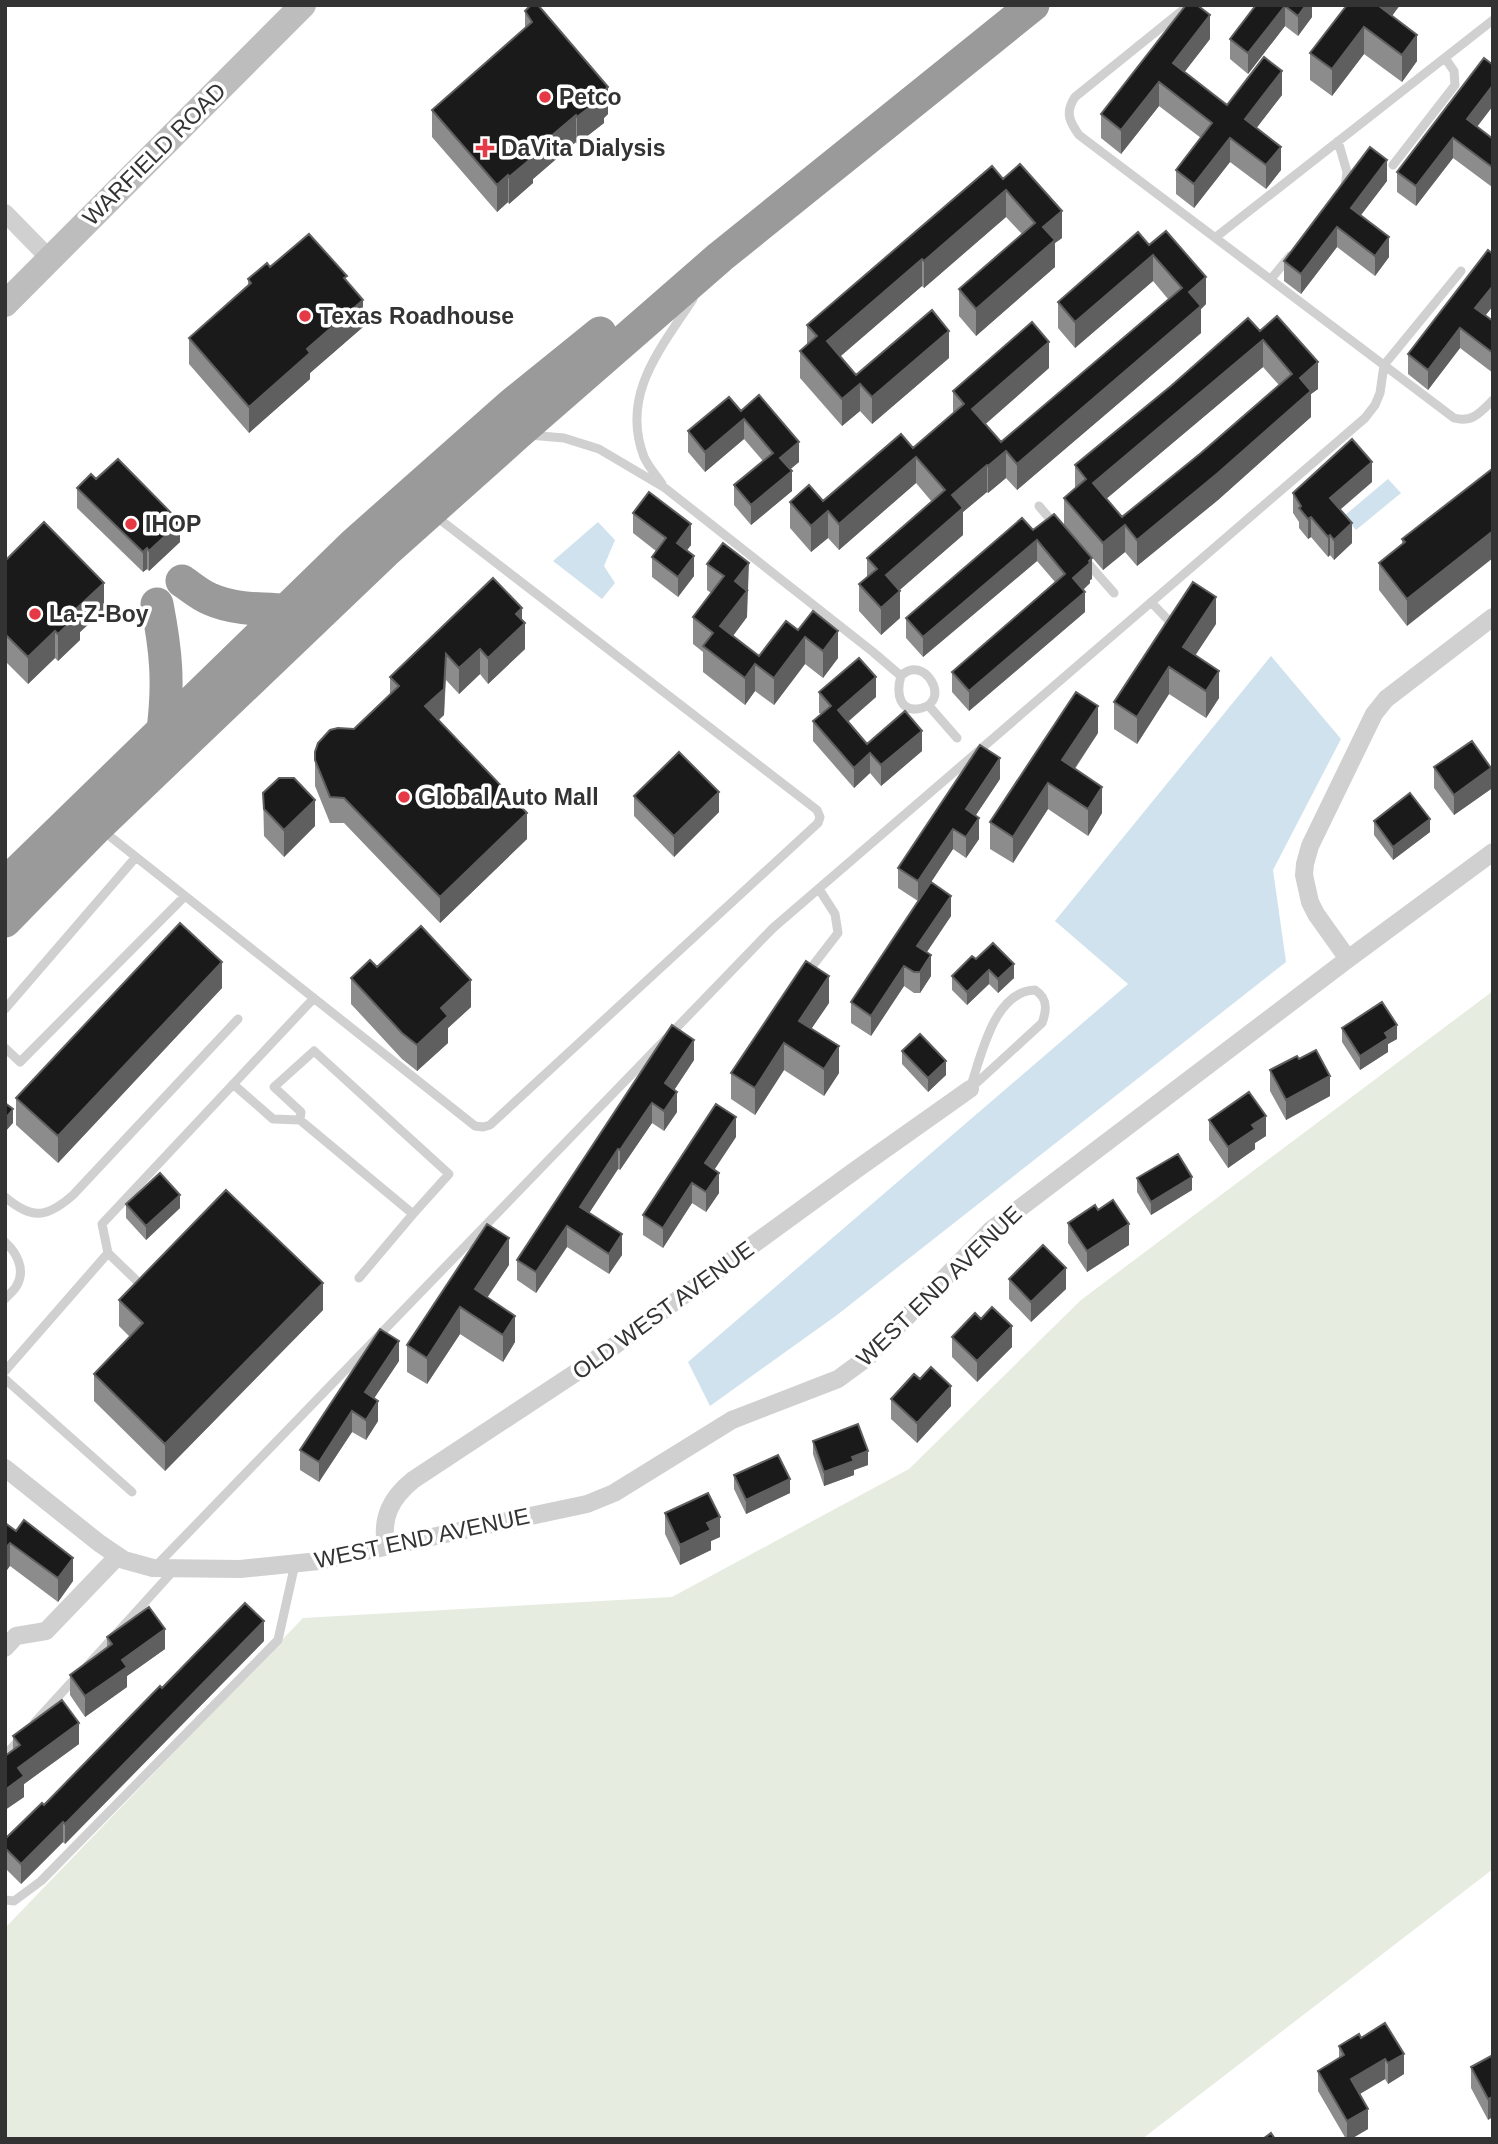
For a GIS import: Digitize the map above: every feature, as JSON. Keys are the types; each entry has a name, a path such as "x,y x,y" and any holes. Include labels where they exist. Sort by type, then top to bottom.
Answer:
{"highway":[{"path":"13,870 289,610 354,544 512,405 1000,5"},
{"path":"5,921 97,827 430,512 517,434 720,257 1033,5"},
{"path":"182,581 209,599 222,603 289,610"},
{"path":"157,604 168,685 163,730"}],"street":[{"name":"WARFIELD ROAD","path":"5,304 303,5"},
{"path":"5,213 50,259"},
{"path":"1348,959 1310,902 1304,875 1310,846 1374,714 1386,699 1493,617"},
{"name":"WEST END AVENUE","path":"5,1468 99,1544 124,1560 153,1568 175,1569 240,1569 319,1561 587,1504 614,1493 732,1420 838,1379 868,1357 991,1230 1493,852"},
{"name":"OLD WEST AVENUE","path":"386,1547 383,1532 390,1506 400,1490 413,1479 592,1362 970,1089"},
{"path":"5,1648 16,1636 46,1631 118,1556"}],"lane":[{"path":"1189,5 1074,97 1068,114 1079,135 1454,418 1475,418 1493,400"},
{"path":"1216,237 1493,20"},
{"path":"1393,165 1455,85 1454,71 1445,58"},
{"path":"1337,198 1346,186 1347,172 1338,141"},
{"path":"1271,279 1296,249"},
{"path":"665,488 644,458 637,428 637,399 650,366 720,257"},
{"path":"153,1568 764,938 1365,418 1380,393 1384,365 1461,271"},
{"path":"517,434 564,438 599,449 665,488 901,676"},
{"path":"1039,506 1064,535"},
{"path":"97,827 475,1126 482,1128 490,1125 818,823 820,817 817,810 430,512"},
{"path":"1081,554 1114,593"},
{"path":"1152,602 1170,622 1164,634"},
{"path":"911,670 921,671 929,676 935,687 935,696 929,706 918,709 907,707 899,699 897,688 901,676 911,670"},
{"path":"929,706 957,738"},
{"path":"5,1009 136,858"},
{"path":"804,977 838,933 835,914 819,889"},
{"path":"5,1048 20,1062 185,896"},
{"path":"1025,990 1035,990 1041,994 1046,1009 1042,1023 970,1089 984,1047 1003,1007 1013,996 1025,990"},
{"path":"136,1280 108,1253 102,1224 314,998"},
{"path":"5,1197 20,1210 31,1213 44,1213 58,1208 238,1019"},
{"path":"300,1121 301,1112 274,1087 314,1051 449,1174 359,1278"},
{"path":"233,1084 273,1119 300,1121 413,1214"},
{"path":"5,1242 16,1252 20,1269 18,1284 5,1299"},
{"path":"5,1371 108,1253"},
{"path":"5,1379 132,1492"},
{"path":"5,1900 14,1901 41,1881 278,1640 295,1564"},
{"path":"5,1755 175,1569"}],"shaded area":[{"path":"1493,991 1493,1869 1142,2139 5,2139 5,1928 303,1618 672,1597 909,1469 1081,1300"}],"water":[{"path":"1388,479 1401,493 1356,530 1344,516"},
{"path":"598,522 615,540 604,566 615,583 602,599 553,561"},
{"path":"1271,656 1341,739 1273,870 1286,962 837,1315 710,1406 688,1362 1128,984 1055,921"}],"building":[{"path":"531,5 538,5 608,87 601,93 604,96 577,117 576,115 530,154 533,157 497,185 432,110 532,22 525,11"},
{"path":"1186,5 1197,5 1210,15 1173,63 1227,105 1264,57 1282,71 1245,119 1281,147 1266,165 1230,138 1194,184 1176,170 1212,123 1159,82 1121,130 1101,114"},
{"path":"1256,5 1306,5 1298,16 1285,6 1248,53 1230,39"},
{"path":"1347,5 1380,5 1417,35 1402,55 1364,27 1332,69 1310,53"},
{"path":"1484,58 1493,65 1493,85 1467,119 1493,139 1492,167 1453,138 1416,186 1397,172"},
{"path":"1370,147 1387,160 1351,208 1389,237 1375,256 1337,227 1301,274 1284,261"},
{"path":"1020,164 1062,211 1043,227 1055,240 976,309 959,289 1035,223 1006,190 827,341 856,375 932,310 949,331 872,397 860,384 842,399 800,351 817,336 807,325 992,166 1003,179"},
{"path":"1166,231 1206,277 1189,292 1201,306 1017,464 1006,451 952,495 963,508 886,575 900,591 881,608 859,584 877,569 867,558 945,490 916,457 839,524 828,511 811,526 790,502 809,485 823,501 901,434 913,448 964,404 953,391 1032,322 1049,342 972,409 1001,442 1182,288 1153,255 1075,322 1058,302 1138,232 1149,245"},
{"path":"309,234 347,276 344,278 363,300 307,349 310,353 249,407 189,338 251,283 248,279 267,263 270,267"},
{"path":"1488,250 1493,254 1493,286 1475,308 1493,321 1493,353 1460,328 1428,370 1408,354"},
{"path":"1277,316 1318,362 1300,378 1311,391 1137,540 1125,525 1103,543 1064,498 1086,479 1075,465 1248,318 1260,331","holes":["1263,340 1292,374 1122,517 1093,483"]},
{"path":"759,395 799,442 780,458 792,471 751,505 734,485 773,453 744,419 705,452 688,431 729,397 741,411"},
{"path":"1352,439 1372,462 1330,498 1352,523 1334,540 1330,535 1328,537 1311,517 1308,519 1299,508 1301,506 1293,493"},
{"path":"118,459 180,522 149,551 147,548 143,552 77,488 91,474 96,479"},
{"path":"1492,469 1493,531 1407,599 1379,563 1405,542 1402,539"},
{"path":"649,492 691,524 677,543 694,556 678,577 652,557 666,538 633,513"},
{"path":"1054,514 1092,558 1073,578 1085,592 969,691 952,672 1065,574 1037,540 923,637 906,618 1022,518 1033,530"},
{"path":"44,522 104,583 76,609 80,613 58,634 55,631 28,657 5,634 5,561"},
{"path":"723,543 749,563 735,581 747,591 720,626 759,656 786,621 798,630 813,611 838,631 823,651 805,637 774,678 755,664 745,678 703,646 713,633 693,617 724,576 707,564"},
{"name":"Global Auto Mall","path":"493,578 522,608 516,614 525,623 488,658 480,649 459,668 446,654 444,689 425,706 527,813 440,897 344,798 330,797 315,760 315,752 318,743 330,730 354,729 399,686 390,677"},
{"path":"1193,582 1216,597 1183,647 1219,671 1206,691 1169,667 1137,717 1114,702"},
{"path":"859,658 876,677 838,710 867,744 905,711 922,731 881,765 870,753 854,768 813,721 831,706 819,692"},
{"path":"1076,692 1098,706 1062,760 1102,787 1088,809 1048,783 1013,837 990,822"},
{"path":"1472,741 1491,768 1454,795 1434,767"},
{"path":"980,745 1000,758 966,809 979,818 966,837 953,829 918,881 898,868"},
{"path":"679,752 719,792 674,836 634,796"},
{"path":"279,778 294,778 315,800 284,830 264,809 263,793"},
{"path":"1410,793 1430,819 1393,847 1374,821"},
{"path":"931,882 951,896 917,946 931,955 920,972 914,972 904,966 871,1016 851,1002"},
{"path":"180,923 222,962 58,1136 16,1098"},
{"path":"421,926 471,980 441,1008 448,1016 417,1045 402,1033 351,978 370,960 377,967"},
{"path":"993,943 1014,964 998,979 989,970 967,992 952,976 972,956 976,959"},
{"path":"806,961 829,976 799,1021 839,1046 824,1069 784,1043 755,1088 731,1073"},
{"path":"1382,1002 1397,1025 1385,1033 1388,1038 1360,1056 1342,1028"},
{"path":"672,1025 694,1040 665,1083 677,1092 664,1111 652,1103 580,1207 622,1234 609,1254 567,1226 536,1272 517,1260"},
{"path":"920,1034 946,1061 928,1078 902,1051"},
{"path":"1316,1050 1330,1076 1286,1100 1270,1070"},
{"path":"1249,1092 1266,1116 1252,1125 1255,1129 1228,1147 1209,1120"},
{"path":"5,1103 13,1109 5,1119"},
{"path":"716,1104 736,1117 705,1163 719,1173 706,1192 692,1183 663,1228 643,1215"},
{"path":"1178,1154 1192,1177 1151,1202 1137,1178"},
{"path":"160,1173 180,1195 146,1226 126,1204"},
{"path":"226,1190 323,1283 165,1444 94,1374 143,1323 119,1300"},
{"path":"1113,1200 1129,1224 1087,1251 1068,1223 1095,1205 1098,1210"},
{"path":"487,1224 509,1238 475,1289 515,1316 503,1335 460,1307 427,1358 407,1345"},
{"path":"1043,1245 1066,1268 1031,1302 1009,1279"},
{"path":"992,1307 1012,1326 977,1361 952,1337 975,1313 981,1319"},
{"path":"380,1329 399,1341 365,1392 378,1401 366,1420 352,1411 319,1462 300,1450"},
{"path":"931,1367 951,1386 917,1423 891,1399 914,1374 920,1379"},
{"path":"858,1424 868,1451 852,1457 854,1461 824,1472 813,1441"},
{"path":"778,1455 790,1479 746,1500 734,1475"},
{"path":"708,1493 720,1517 707,1523 711,1530 680,1545 665,1513"},
{"path":"24,1520 73,1558 58,1578 10,1543 5,1549 5,1523 16,1531"},
{"path":"245,1603 264,1621 65,1824 63,1822 21,1864 5,1848 5,1839 42,1803 44,1805"},
{"path":"149,1607 165,1629 122,1660 127,1667 85,1696 70,1675 112,1644 107,1637"},
{"path":"62,1700 79,1723 18,1768 24,1776 5,1790 5,1756 20,1745 13,1736"},
{"path":"1385,2023 1404,2054 1388,2063 1385,2059 1351,2079 1368,2109 1347,2121 1318,2071 1344,2055 1339,2046 1359,2034 1361,2038"},
{"path":"1493,2055 1493,2097 1488,2099 1471,2067"},
{"path":"1271,2133 1275,2139 1263,2139"}],"place":[{"name":"Petco","path":"545,97"},
{"name":"DaVita Dialysis","path":"485,148"},
{"name":"Texas Roadhouse","path":"305,316"},
{"name":"IHOP","path":"131,524"},
{"name":"La-Z-Boy","path":"35,614"},
{"name":"Global Auto Mall","path":"404,797"}]}
